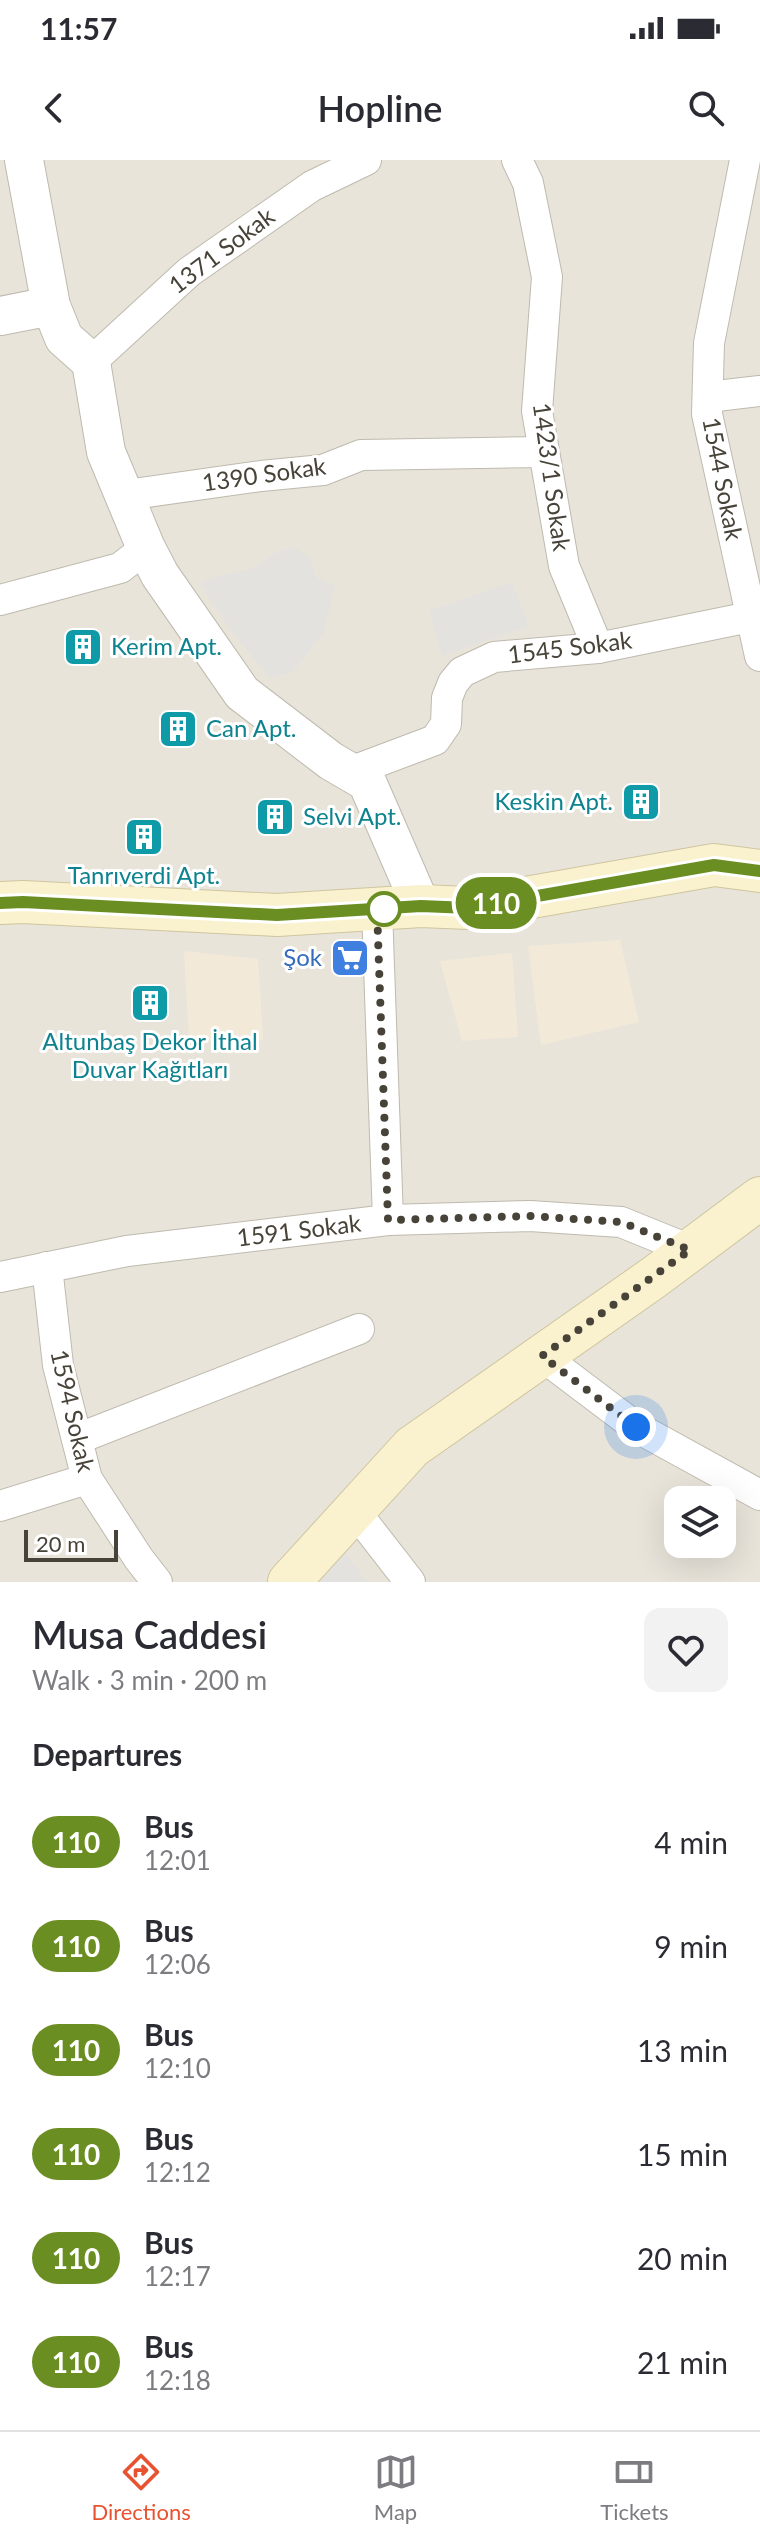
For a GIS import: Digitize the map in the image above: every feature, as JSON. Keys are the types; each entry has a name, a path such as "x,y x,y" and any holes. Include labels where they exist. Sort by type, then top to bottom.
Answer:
{"main road":[{"path":"0,903 277,915 421,906 469,908 714,865 760,871"},
{"path":"289,1582 412,1447 760,1198"}],"street":[{"path":"24,160 51,306 64,338 91,362 106,452 160,575 242,693 331,761 367,782 421,906"},
{"name":"1371 Sokak","path":"91,362 189,272 312,186 366,160"},
{"name":"1423/1 Sokak","path":"517,160 528,183 547,277 537,411 564,566 598,648"},
{"name":"1544 Sokak","path":"745,160 709,343 707,414 755,616 760,656"},
{"path":"0,316 51,306"},
{"path":"708,397 760,391"},
{"name":"1390 Sokak","path":"126,495 323,470 361,455 544,452"},
{"path":"0,600 120,568 146,548"},
{"name":"1545 Sokak","path":"350,772 435,740 446,724 447,698 453,683 462,672 494,657 598,648 755,616"},
{"path":"377,909 388,1220"},
{"name":"1591 Sokak","path":"0,1277 127,1251 388,1220 530,1216 621,1222 690,1250"},
{"name":"1594 Sokak","path":"47,1267 58,1365 87,1479 157,1582"},
{"path":"77,1439 359,1329"},
{"path":"542,1356 636,1427 760,1495"},
{"path":"0,1506 87,1479"},
{"path":"354,1510 410,1582"}],"shaded area":[{"path":"0,160 760,160 760,1582 0,1582"},
{"path":"295,548 309,557 317,578 335,586 324,632 292,673 270,678 232,632 200,584 212,577 249,570 279,551"},
{"path":"512,582 529,626 442,656 429,611"},
{"path":"620,940 639,1022 541,1045 528,946"},
{"path":"184,951 258,959 263,1040 189,1040"},
{"path":"512,953 518,1037 462,1041 440,961"},
{"path":"345,1552 367,1582 316,1582"}],"bus line":[{"name":"110","path":"0,903 277,915 421,906 469,908 714,865 760,871"}],"place":[{"name":"Kerim Apt.","path":"83,647"},
{"name":"Can Apt.","path":"178,729"},
{"name":"Keskin Apt.","path":"641,802"},
{"name":"Selvi Apt.","path":"275,817"},
{"name":"Tanrıverdi Apt.","path":"144,837"},
{"name":"Şok","path":"350,958"},
{"name":"Altunbaş Dekor İthal Duvar Kağıtları","path":"150,1003"}],"route":[{"path":"384,909 377,909 388,1220 530,1216 621,1222 690,1250 542,1356 636,1427"}]}
